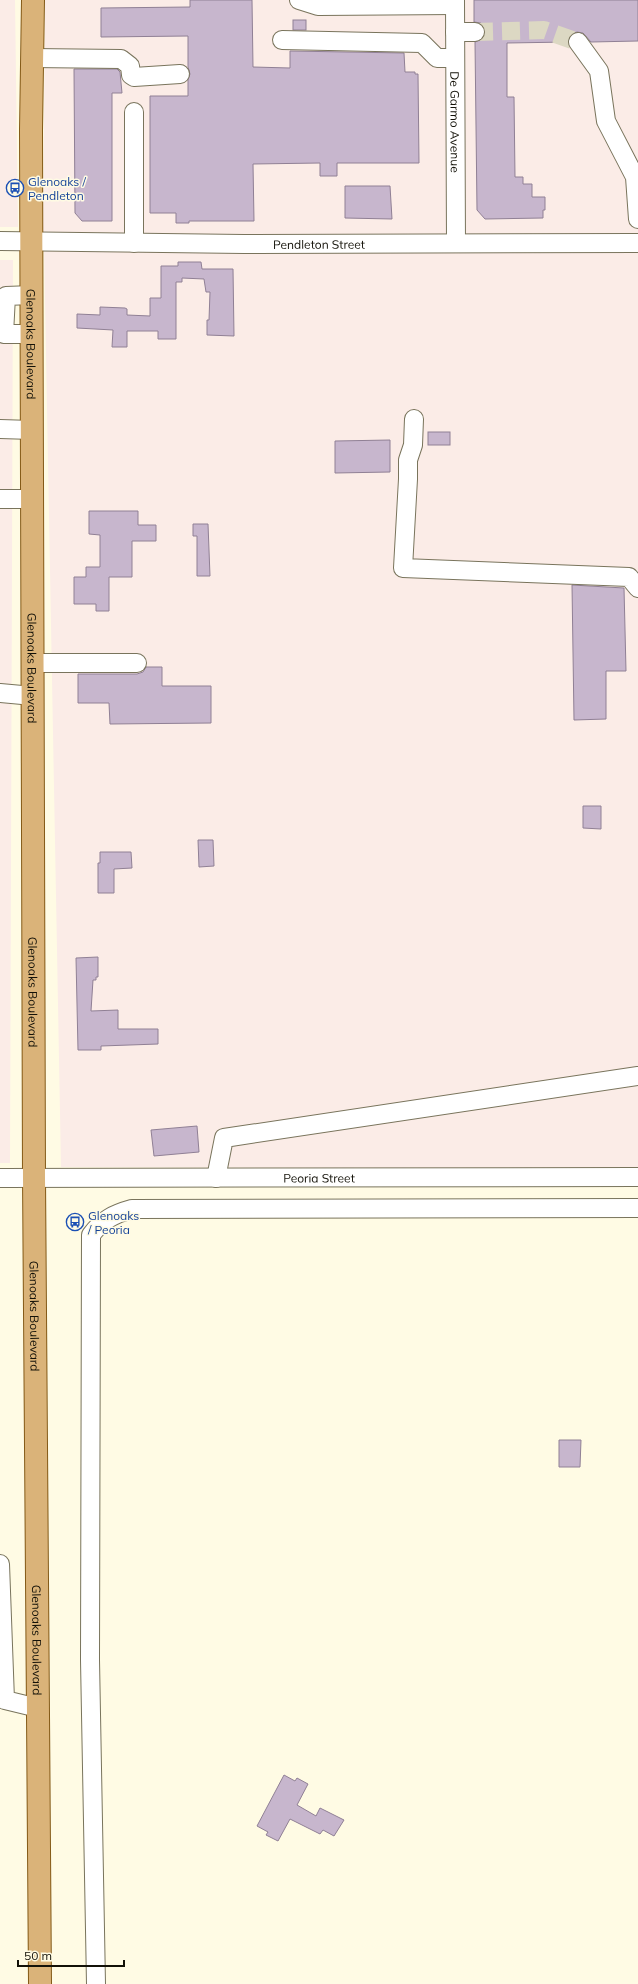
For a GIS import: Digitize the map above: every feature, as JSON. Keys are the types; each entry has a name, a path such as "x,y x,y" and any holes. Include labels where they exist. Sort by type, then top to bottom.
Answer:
{"main road":[{"name":"Glenoaks Boulevard","path":"33,0 32,499 34,1178 40,1984"}],"street":[{"path":"299,0 318,6 455,2"},
{"name":"De Garmo Avenue","path":"455,2 456,243"},
{"path":"455,32 475,32"},
{"path":"282,40 422,43 437,58 455,58"},
{"path":"578,42 599,71 606,121 637,176 638,219"},
{"path":"32,58 121,59 130,66 131,75 134,77 180,74"},
{"path":"134,112 134,242"},
{"name":"Pendleton Street","path":"0,242 638,243"},
{"path":"32,295 6,296 2,340 32,334"},
{"path":"414,419 413,445 408,460 403,568 629,578 638,588"},
{"path":"0,429 32,430"},
{"path":"0,499 32,499"},
{"path":"33,663 137,663"},
{"path":"0,693 33,696"},
{"path":"216,1178 224,1138 638,1076"},
{"name":"Peoria Street","path":"0,1178 638,1177"},
{"path":"96,1984 90,1660 91,1235 99,1223 115,1213 132,1209 638,1208"},
{"path":"0,1564 5,1700 38,1708"}],"shaded area":[{"path":"0,0 15,0 18,227 0,227"},
{"path":"45,0 448,0 452,238 43,238"},
{"path":"460,0 638,0 638,239 460,240"},
{"path":"44,245 638,246 638,1169 61,1167"},
{"path":"0,260 13,260 10,1163 0,1163"}],"building":[{"path":"190,0 252,0 253,67 290,68 290,51 404,53 405,72 415,72 415,74 418,74 419,163 337,163 337,176 320,176 320,163 253,164 254,221 189,221 189,223 176,223 176,213 150,213 150,96 188,96 188,80 190,74 188,67 188,36 101,37 101,8 190,7"},
{"path":"474,0 638,0 638,41 591,42 583,33 577,32 572,34 568,42 507,43 507,97 514,97 515,177 523,177 523,184 532,184 532,197 545,197 545,210 543,210 543,218 485,219 477,210 475,42 484,38 485,32 481,23 474,22"},
{"path":"293,20 306,20 306,30 293,30"},
{"path":"74,69 117,69 120,72 122,93 112,93 112,221 82,221 75,213"},
{"path":"345,186 390,186 392,219 345,218"},
{"path":"178,262 201,262 202,269 233,269 234,336 207,335 210,292 206,292 204,279 182,278 182,282 176,282 176,339 158,339 158,331 127,331 127,347 112,347 113,330 77,328 77,314 100,315 100,307 125,308 127,309 127,315 150,316 150,298 161,298 161,266 178,266"},
{"path":"428,432 450,432 450,445 428,445"},
{"path":"390,440 390,472 335,473 335,441"},
{"path":"89,511 138,511 138,525 156,525 156,541 132,541 132,577 109,577 109,611 96,611 96,604 74,604 74,577 86,577 86,567 100,567 100,535 89,534"},
{"path":"193,524 208,524 210,576 197,576 197,536 193,536"},
{"path":"572,585 624,588 626,671 606,671 606,719 574,720"},
{"path":"146,667 162,667 162,686 211,686 211,723 110,724 109,703 78,703 78,674 137,674 143,672"},
{"path":"583,806 601,806 601,829 583,828"},
{"path":"198,840 213,840 214,866 199,867"},
{"path":"100,852 131,852 132,868 114,869 114,893 98,893 98,863 100,863"},
{"path":"98,957 98,977 96,977 96,980 93,980 91,1011 118,1010 118,1029 158,1029 158,1044 101,1046 101,1050 78,1050 76,958"},
{"path":"197,1126 199,1152 154,1156 151,1130"},
{"path":"559,1440 581,1440 580,1467 559,1467"},
{"path":"284,1775 295,1781 297,1778 308,1784 297,1805 316,1816 320,1808 344,1820 334,1836 323,1830 320,1834 290,1819 278,1841 266,1835 268,1832 257,1826"}],"tunnel":[{"path":"475,32 544,30 578,42"}],"place":[{"name":"Glenoaks / Pendleton","path":"15,188"},
{"name":"Glenoaks / Peoria","path":"75,1222"}]}
